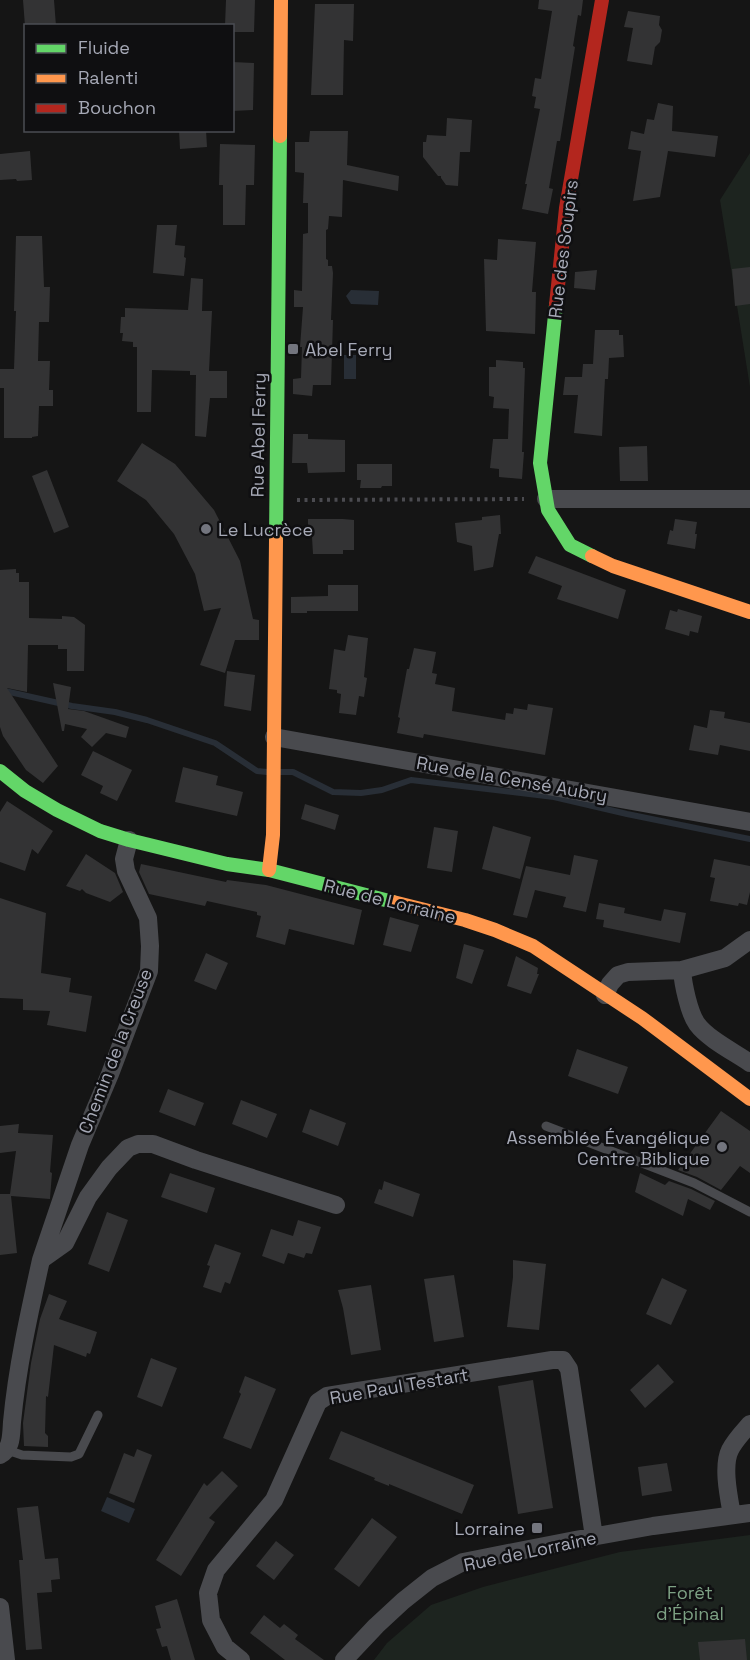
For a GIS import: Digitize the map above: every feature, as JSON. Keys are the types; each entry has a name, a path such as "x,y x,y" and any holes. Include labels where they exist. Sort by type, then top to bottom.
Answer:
{"street":[{"name":"Rue Abel Ferry","path":"269,870 273,835 281,0"},
{"name":"Rue des Soupirs","path":"602,0 566,208 558,278 540,463 548,510 570,545 613,566 750,612"},
{"path":"546,499 750,499"},
{"name":"Rue de la Censé Aubry","path":"274,736 750,822"},
{"name":"Rue de Lorraine","path":"0,771 25,791 100,831 227,864 269,870 465,920 533,946 642,1018 750,1099"},
{"name":"Chemin de la Creuse","path":"3,1453 9,1448 26,1327 41,1260 80,1144 110,1074 149,971 148,918 126,871 124,859 129,840"},
{"path":"605,994 618,975 628,972 682,970 725,958 750,940"},
{"path":"682,970 684,986 696,1023 706,1033 750,1062"},
{"path":"41,1260 65,1243 88,1197 109,1168 128,1148 138,1144 153,1144 336,1205"},
{"name":"Rue Paul Testart","path":"241,1660 225,1647 211,1620 208,1593 216,1570 274,1500 318,1402 327,1396 562,1360 569,1369 594,1537"},
{"path":"732,1515 728,1497 726,1461 730,1451 750,1424"},
{"name":"Rue de Lorraine","path":"344,1660 403,1601 432,1578 463,1562 653,1526 750,1513"},
{"path":"0,1607 6,1660"}],"lane":[{"path":"546,1126 694,1183 750,1212"},
{"path":"3,1453 71,1457 79,1454 98,1414"}],"path":[{"path":"275,500 546,499"}],"green space":[{"path":"750,153 750,387 720,200"},
{"name":"Forêt d'Épinal","path":"750,1535 750,1660 374,1660 387,1643 431,1605 483,1587 620,1552"}],"shaded area":[{"path":"351,290 379,291 378,305 351,304 346,296"},
{"path":"344,355 356,355 356,379 344,379"},
{"path":"107,1497 135,1509 129,1523 101,1511"}],"building":[{"path":"23,0 54,0 56,24 25,24"},
{"path":"226,0 255,0 254,32 234,32 234,24 225,24"},
{"path":"539,0 583,0 581,16 578,15 560,141 557,141 549,188 553,189 548,214 522,209 540,109 534,108 536,97 532,96 535,78 541,79 552,11 538,9"},
{"path":"315,4 354,4 353,41 344,40 343,95 311,95"},
{"path":"628,11 660,16 659,25 662,30 660,42 655,47 652,65 627,61 633,28 624,27"},
{"path":"234,62 254,63 253,110 234,111"},
{"path":"658,103 673,106 672,131 718,136 715,157 668,151 660,197 633,201 641,151 628,149 631,131 644,134 647,119 654,120"},
{"path":"447,118 472,120 470,152 460,152 458,186 446,185 441,176 438,176 423,157 423,142 426,142 427,135 446,136"},
{"path":"310,131 348,131 347,165 399,176 398,191 343,180 342,217 329,216 326,230 326,259 328,266 332,266 333,273 331,385 313,385 312,396 293,394 293,379 301,378 302,347 300,347 303,307 294,307 294,290 302,291 303,234 308,233 308,203 303,203 304,173 295,172 295,142 309,142"},
{"path":"179,132 206,132 207,147 180,149"},
{"path":"220,144 255,145 254,185 246,185 245,225 223,225 223,185 219,185"},
{"path":"30,151 32,180 0,180 0,154"},
{"path":"157,225 177,225 175,245 185,246 184,276 153,273"},
{"path":"16,236 42,236 44,287 50,287 49,322 39,322 38,361 50,361 49,390 53,390 53,406 39,406 38,436 32,438 4,438 4,388 0,388 0,369 14,369"},
{"path":"498,239 536,242 532,292 536,292 535,334 486,331 484,259 497,260"},
{"path":"750,267 750,304 735,306 732,269"},
{"path":"597,270 595,290 574,288 575,272"},
{"path":"191,278 203,279 202,311 212,311 209,371 227,371 227,398 210,398 206,437 195,436 196,375 190,375 190,371 152,370 151,412 137,412 137,347 133,347 133,342 122,341 123,333 120,333 121,317 125,317 125,308 188,310"},
{"path":"595,330 619,330 619,335 623,335 624,357 609,358 608,379 605,379 602,436 574,433 578,395 563,395 565,377 582,377 583,364 593,364"},
{"path":"496,360 523,362 523,368 525,368 522,479 499,477 499,469 490,468 493,439 508,439 509,409 493,408 494,397 489,396 489,367 496,367"},
{"path":"293,434 308,434 308,439 345,440 345,472 308,473 307,463 292,463"},
{"name":"Le Lucrèce","path":"142,443 175,464 214,510 240,561 253,619 259,620 259,640 235,640 225,673 200,665 221,608 204,611 195,574 174,534 146,500 117,481"},
{"path":"647,446 648,481 620,481 619,447"},
{"path":"357,464 392,464 392,486 360,488 361,480 357,480"},
{"path":"47,470 69,527 54,533 32,476"},
{"path":"500,515 501,534 499,534 493,567 474,571 472,546 457,542 455,523"},
{"path":"308,519 354,520 354,550 343,550 343,554 313,554 312,537 308,537"},
{"path":"675,519 697,522 695,549 667,544"},
{"path":"536,556 626,590 618,619 557,599 562,586 528,573"},
{"path":"16,569 16,573 19,573 19,582 29,582 29,618 74,617 85,625 84,671 67,671 67,649 58,649 58,645 28,645 27,692 7,688 58,766 43,783 26,770 3,736 0,727 0,570"},
{"path":"328,585 358,585 358,611 291,613 291,597 328,596"},
{"path":"678,609 702,616 698,633 690,631 689,636 665,629 670,610 677,612"},
{"path":"348,635 368,638 364,677 367,678 364,697 359,696 356,715 339,713 341,694 337,693 337,690 329,689 334,649 345,651"},
{"path":"414,648 436,652 432,673 437,674 435,684 455,688 452,711 505,720 506,713 513,714 514,708 527,710 528,704 553,708 545,755 424,734 423,738 397,733 407,669 409,669"},
{"path":"227,671 255,675 251,711 224,706"},
{"path":"53,683 71,687 68,709 84,711 129,727 126,738 106,733 92,747 81,737 87,729 65,724 64,731 62,731"},
{"path":"710,710 725,712 724,718 750,723 750,751 720,745 718,755 689,750 694,725 707,728"},
{"path":"93,751 132,770 117,801 100,793 103,786 81,775"},
{"path":"183,767 218,776 216,785 243,792 237,816 175,802"},
{"path":"7,801 53,831 38,854 32,849 25,871 0,862 0,812"},
{"path":"305,804 339,815 335,830 301,819"},
{"path":"493,826 531,837 520,879 482,869"},
{"path":"434,827 458,831 452,872 427,868"},
{"path":"86,854 115,873 123,892 110,902 86,893 82,889 80,891 66,886"},
{"path":"574,855 598,860 586,912 563,907 566,897 535,890 527,918 513,915 526,866 570,875"},
{"path":"714,859 750,866 750,892 747,905 739,903 738,906 710,901 715,878 710,877"},
{"path":"141,864 226,882 227,880 266,885 362,910 354,945 289,929 285,945 256,937 261,916 257,915 257,912 207,901 205,906 149,894 139,872"},
{"path":"0,898 46,913 41,973 71,978 69,992 92,996 86,1032 47,1025 50,1011 23,1010 23,999 0,998"},
{"path":"599,903 625,908 624,913 661,921 664,909 686,913 680,943 603,927 604,920 596,919"},
{"path":"390,917 419,925 411,952 383,945"},
{"path":"464,944 484,950 472,984 456,978"},
{"path":"206,953 228,963 216,990 194,981"},
{"path":"516,956 538,968 537,974 539,974 531,994 507,986"},
{"path":"577,1049 628,1067 618,1094 568,1076"},
{"path":"168,1089 204,1103 195,1126 159,1112"},
{"path":"241,1100 277,1114 267,1138 232,1124"},
{"path":"310,1109 346,1123 338,1146 302,1132"},
{"name":"Assemblée Évangélique Centre Biblique","path":"721,1111 750,1131 750,1173 740,1166 721,1190 678,1170"},
{"path":"19,1124 18,1133 53,1135 50,1199 11,1196 17,1253 0,1255 0,1194 10,1194 16,1151 0,1153 0,1126"},
{"path":"170,1173 215,1188 207,1213 161,1197"},
{"path":"640,1173 665,1185 669,1181 691,1189 715,1201 710,1210 688,1199 683,1216 635,1192"},
{"path":"384,1181 420,1194 413,1217 374,1203 379,1189 382,1190"},
{"path":"107,1212 128,1220 109,1272 88,1264"},
{"path":"298,1220 321,1227 312,1254 306,1253 304,1258 288,1253 284,1264 262,1256 271,1229 293,1236"},
{"path":"215,1244 241,1253 230,1284 225,1282 221,1293 203,1287 210,1266 207,1265"},
{"path":"513,1260 546,1264 539,1330 507,1327"},
{"path":"454,1275 464,1337 434,1342 424,1279"},
{"path":"662,1278 687,1290 671,1325 646,1314"},
{"path":"371,1285 381,1350 351,1355 338,1290"},
{"path":"49,1294 67,1301 59,1319 97,1332 90,1354 87,1353 86,1357 54,1345 48,1397 46,1396 45,1433 48,1436 48,1447 24,1446 23,1423 31,1363 40,1319"},
{"path":"151,1358 177,1368 162,1407 137,1397"},
{"path":"658,1364 674,1382 645,1408 630,1390"},
{"path":"245,1376 276,1389 251,1449 223,1438 241,1394 239,1392"},
{"path":"533,1380 553,1508 518,1514 498,1386"},
{"path":"341,1431 474,1485 462,1514 374,1480 375,1478 329,1459"},
{"path":"137,1449 152,1455 134,1503 109,1493 124,1453 134,1457"},
{"path":"667,1463 672,1491 642,1496 638,1467"},
{"path":"222,1471 238,1486 209,1518 215,1522 181,1576 156,1560 204,1483 207,1486"},
{"path":"38,1506 45,1559 58,1558 60,1579 51,1580 52,1592 37,1593 42,1649 26,1650 19,1560 23,1560 17,1508"},
{"path":"372,1518 397,1537 359,1587 334,1569"},
{"path":"276,1541 294,1555 274,1580 256,1566"},
{"path":"177,1599 195,1660 171,1660 167,1646 162,1647 156,1629 161,1628 155,1606"},
{"path":"264,1615 280,1628 284,1624 298,1635 295,1639 324,1660 285,1660 250,1633"},
{"path":"745,1639 747,1660 700,1660 698,1642"}],"waterway":[{"path":"0,690 147,720 215,743 257,771 267,772"},
{"path":"280,772 293,772 333,792 361,793 382,790 411,780 554,797 750,839"}],"traffic: fast":[{"path":"276,540 280,136"},
{"path":"556,305 540,463 548,510 570,545 592,556"},
{"path":"0,771 25,791 100,831 227,864 269,870 393,902"}],"traffic: slow":[{"path":"280,136 281,0"},
{"path":"269,870 273,835 276,540"},
{"path":"592,556 613,566 750,612"},
{"path":"393,902 465,920 533,946 642,1018 750,1099"}],"traffic: jam":[{"path":"556,305 566,208 602,0"}],"place":[{"name":"Abel Ferry","path":"293,349"},
{"name":"Le Lucrèce","path":"206,529"},
{"name":"Assemblée Évangélique Centre Biblique","path":"722,1147"},
{"name":"Lorraine","path":"537,1528"}]}
